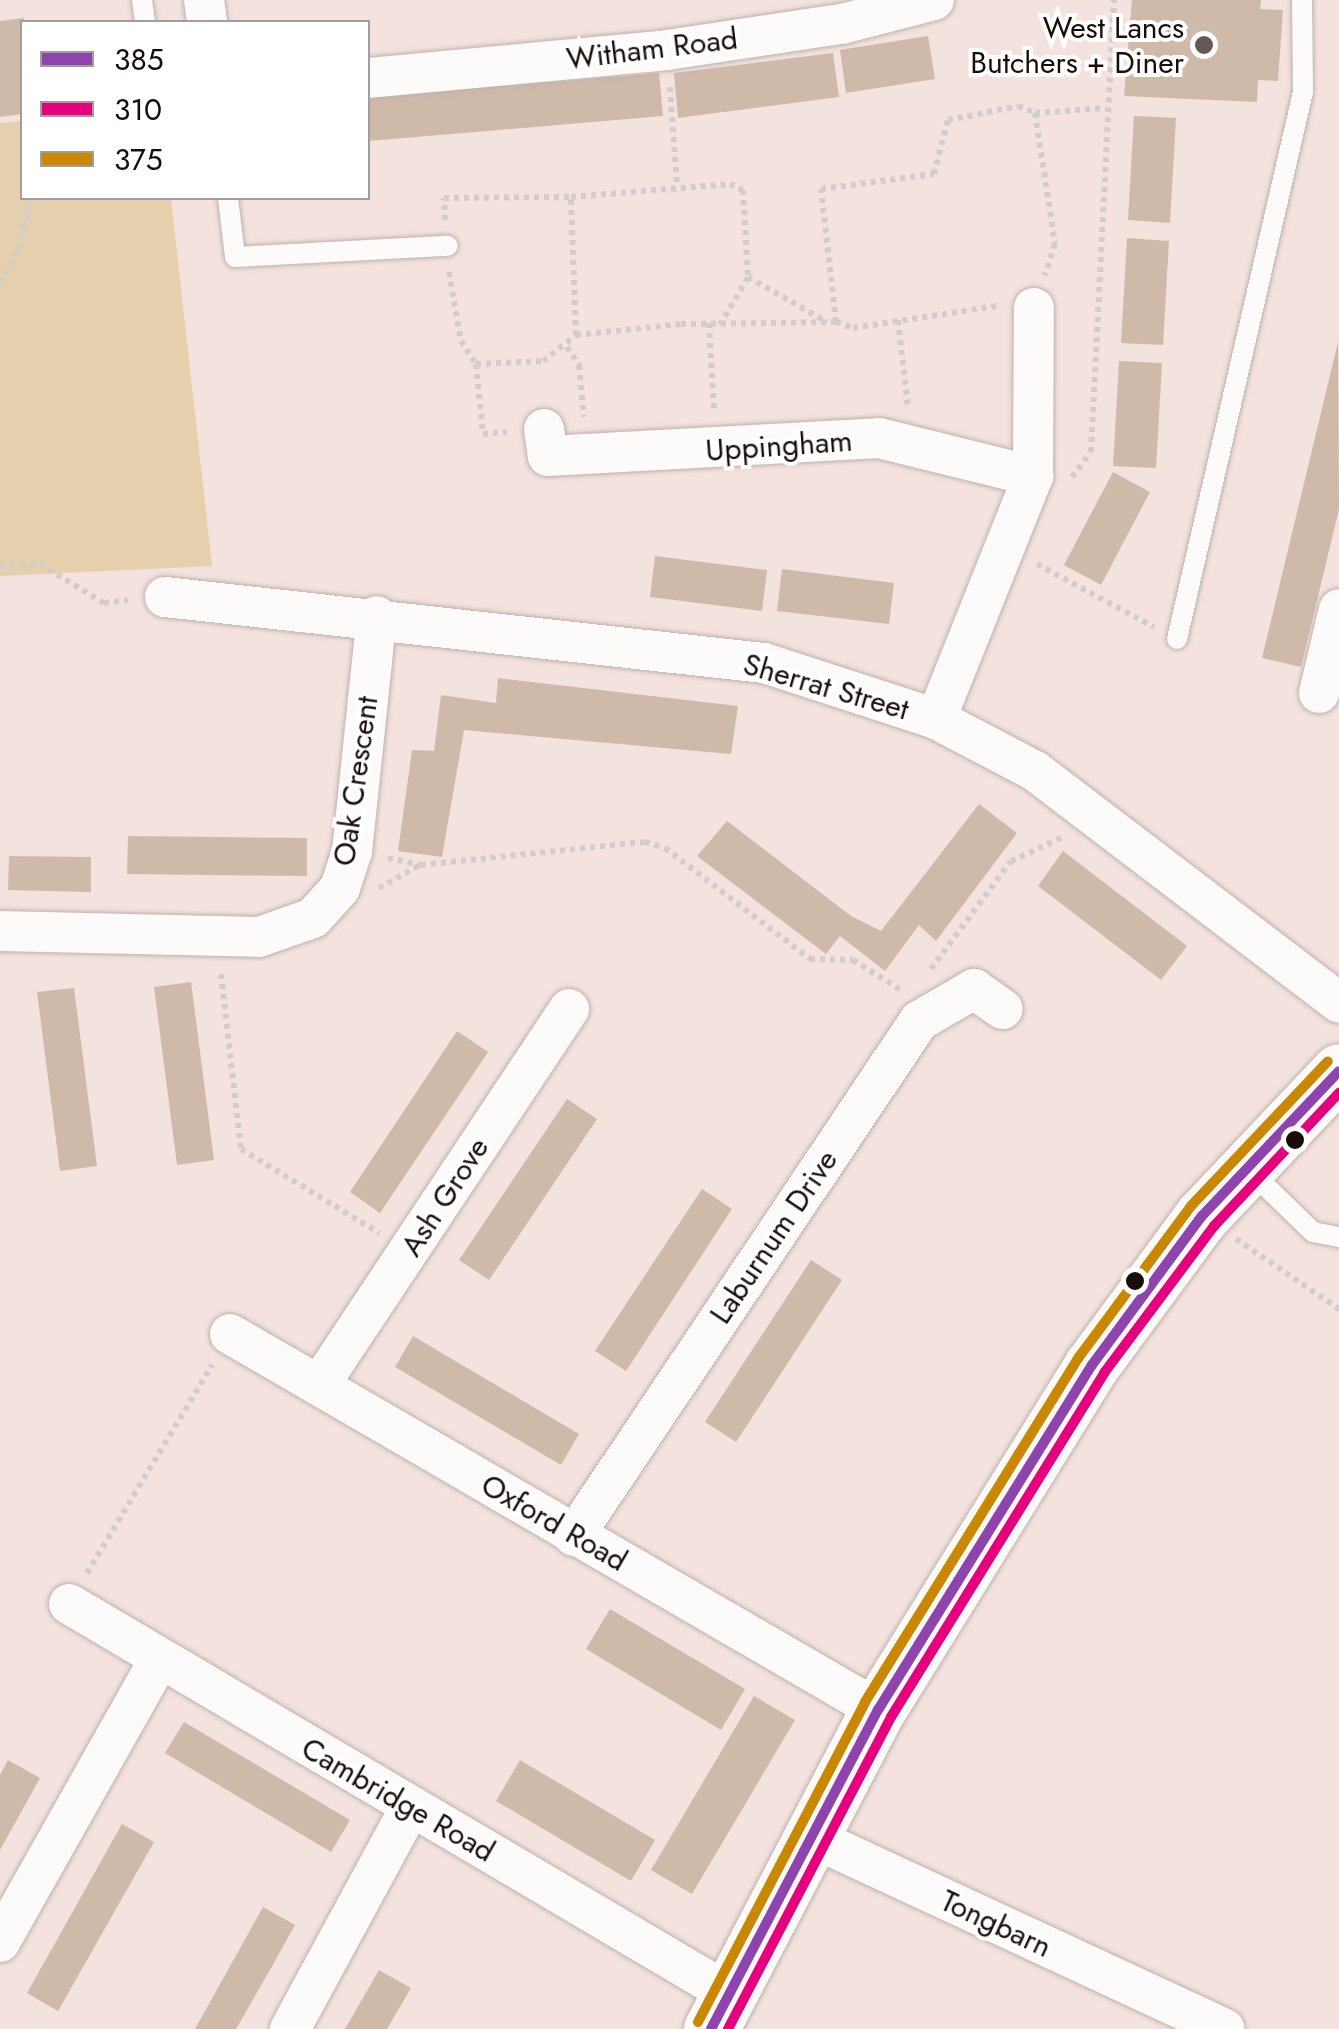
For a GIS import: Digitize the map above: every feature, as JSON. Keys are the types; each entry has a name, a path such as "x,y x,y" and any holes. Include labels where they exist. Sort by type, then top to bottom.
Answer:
{"street":[{"name":"Witham Road","path":"370,78 667,50 842,24 934,0"},
{"path":"936,719 1006,549 1051,478 1034,308"},
{"name":"Uppingham","path":"544,429 548,456 716,452 879,438 912,442 1051,478"},
{"name":"Sherrat Street","path":"165,597 377,616 764,663 936,719 1035,771 1339,1002"},
{"path":"1329,696 1339,609"},
{"name":"Oak Crescent","path":"0,931 278,934 314,918 340,888 352,852 377,616"},
{"name":"Laburnum Drive","path":"574,1536 915,1009 974,988 1002,1009"},
{"name":"Ash Grove","path":"320,1384 569,1009"},
{"path":"720,2011 878,1710 1092,1365 1202,1216 1339,1071"},
{"name":"Oxford Road","path":"230,1334 878,1710"},
{"name":"Cambridge Road","path":"69,1604 410,1808 720,2011"},
{"path":"0,1942 158,1660"},
{"path":"290,2029 410,1808"},
{"name":"Tongbarn","path":"809,1836 1181,2020 1224,2029"}],"lane":[{"path":"1177,639 1303,92 1302,0"},
{"path":"228,200 234,257 448,246"},
{"path":"1246,1168 1303,1224 1339,1237"}],"path":[{"path":"1051,478 1091,452 1114,0"},
{"path":"667,50 677,184"},
{"path":"832,323 822,188 934,174 948,120 1018,106 1035,113 1106,108"},
{"path":"576,336 709,323 832,323 853,328 981,305 1034,308 1055,244 1035,113"},
{"path":"544,429 482,434 476,364 461,341 451,300 444,198 571,197 677,184 730,184 743,190 748,277 720,325"},
{"path":"476,364 543,361 567,347 576,336 571,197"},
{"path":"0,282 18,249 30,200"},
{"path":"748,277 832,323"},
{"path":"898,320 912,442"},
{"path":"709,323 716,452"},
{"path":"567,347 579,366 588,454"},
{"path":"1006,549 1177,639"},
{"path":"0,566 40,564 104,602 165,597"},
{"path":"352,852 421,864 645,842 665,848 810,959 853,960 915,1009 1010,861 1058,843 1084,808"},
{"path":"217,936 241,1149 410,1252"},
{"path":"1202,1216 1339,1309"},
{"path":"69,1604 230,1334"}],"shaded area":[{"path":"20,121 20,200 171,200 212,566 0,576 0,123"}],"building":[{"name":"West Lancs Butchers + Diner","path":"1132,0 1261,0 1260,9 1283,10 1278,81 1258,80 1257,102 1124,96"},
{"path":"24,18 20,20 20,114 0,117 0,21"},
{"path":"928,36 935,79 846,93 840,50"},
{"path":"833,53 839,97 678,118 674,73"},
{"path":"659,73 663,116 370,141 370,97"},
{"path":"1134,116 1176,118 1170,223 1128,220"},
{"path":"1127,238 1169,241 1163,345 1121,343"},
{"path":"1338,342 1339,509 1301,667 1262,658"},
{"path":"1119,361 1162,363 1156,468 1113,466"},
{"path":"1113,472 1150,492 1101,585 1064,565"},
{"path":"655,556 767,570 762,611 650,597"},
{"path":"782,569 894,583 889,624 777,611"},
{"path":"498,678 738,706 731,754 464,730 442,857 398,851 412,750 434,751 441,695 496,703"},
{"path":"979,804 1017,833 936,941 919,925 885,971 840,936 826,954 697,856 727,821 851,916 881,931"},
{"path":"128,836 307,838 307,876 127,874"},
{"path":"1063,851 1187,946 1161,980 1038,886"},
{"path":"9,856 91,857 91,892 8,890"},
{"path":"191,982 214,1160 177,1165 154,987"},
{"path":"74,988 97,1166 60,1171 37,992"},
{"path":"457,1031 488,1052 380,1213 350,1192"},
{"path":"567,1099 597,1119 489,1280 459,1260"},
{"path":"702,1189 732,1209 626,1371 595,1351"},
{"path":"811,1260 842,1280 736,1442 705,1422"},
{"path":"413,1336 579,1434 561,1465 395,1367"},
{"path":"610,1609 745,1689 721,1730 586,1649"},
{"path":"754,1696 795,1720 692,1894 651,1870"},
{"path":"184,1722 350,1820 331,1852 165,1753"},
{"path":"8,1760 40,1778 0,1850 0,1775"},
{"path":"520,1760 655,1840 631,1881 496,1801"},
{"path":"122,1824 154,1842 58,2011 27,1993"},
{"path":"263,1907 295,1925 236,2029 195,2029"},
{"path":"379,1970 411,1988 387,2029 345,2029"}],"transit line":[{"name":"375","path":"698,2022 865,1702 1079,1357 1191,1206 1328,1061"},
{"name":"385","path":"711,2029 878,1710 1092,1365 1202,1216 1339,1071"},
{"name":"310","path":"728,2029 891,1717 1104,1373 1214,1226 1339,1093"}],"place":[{"name":"West Lancs Butchers + Diner","path":"1204,45"}]}
